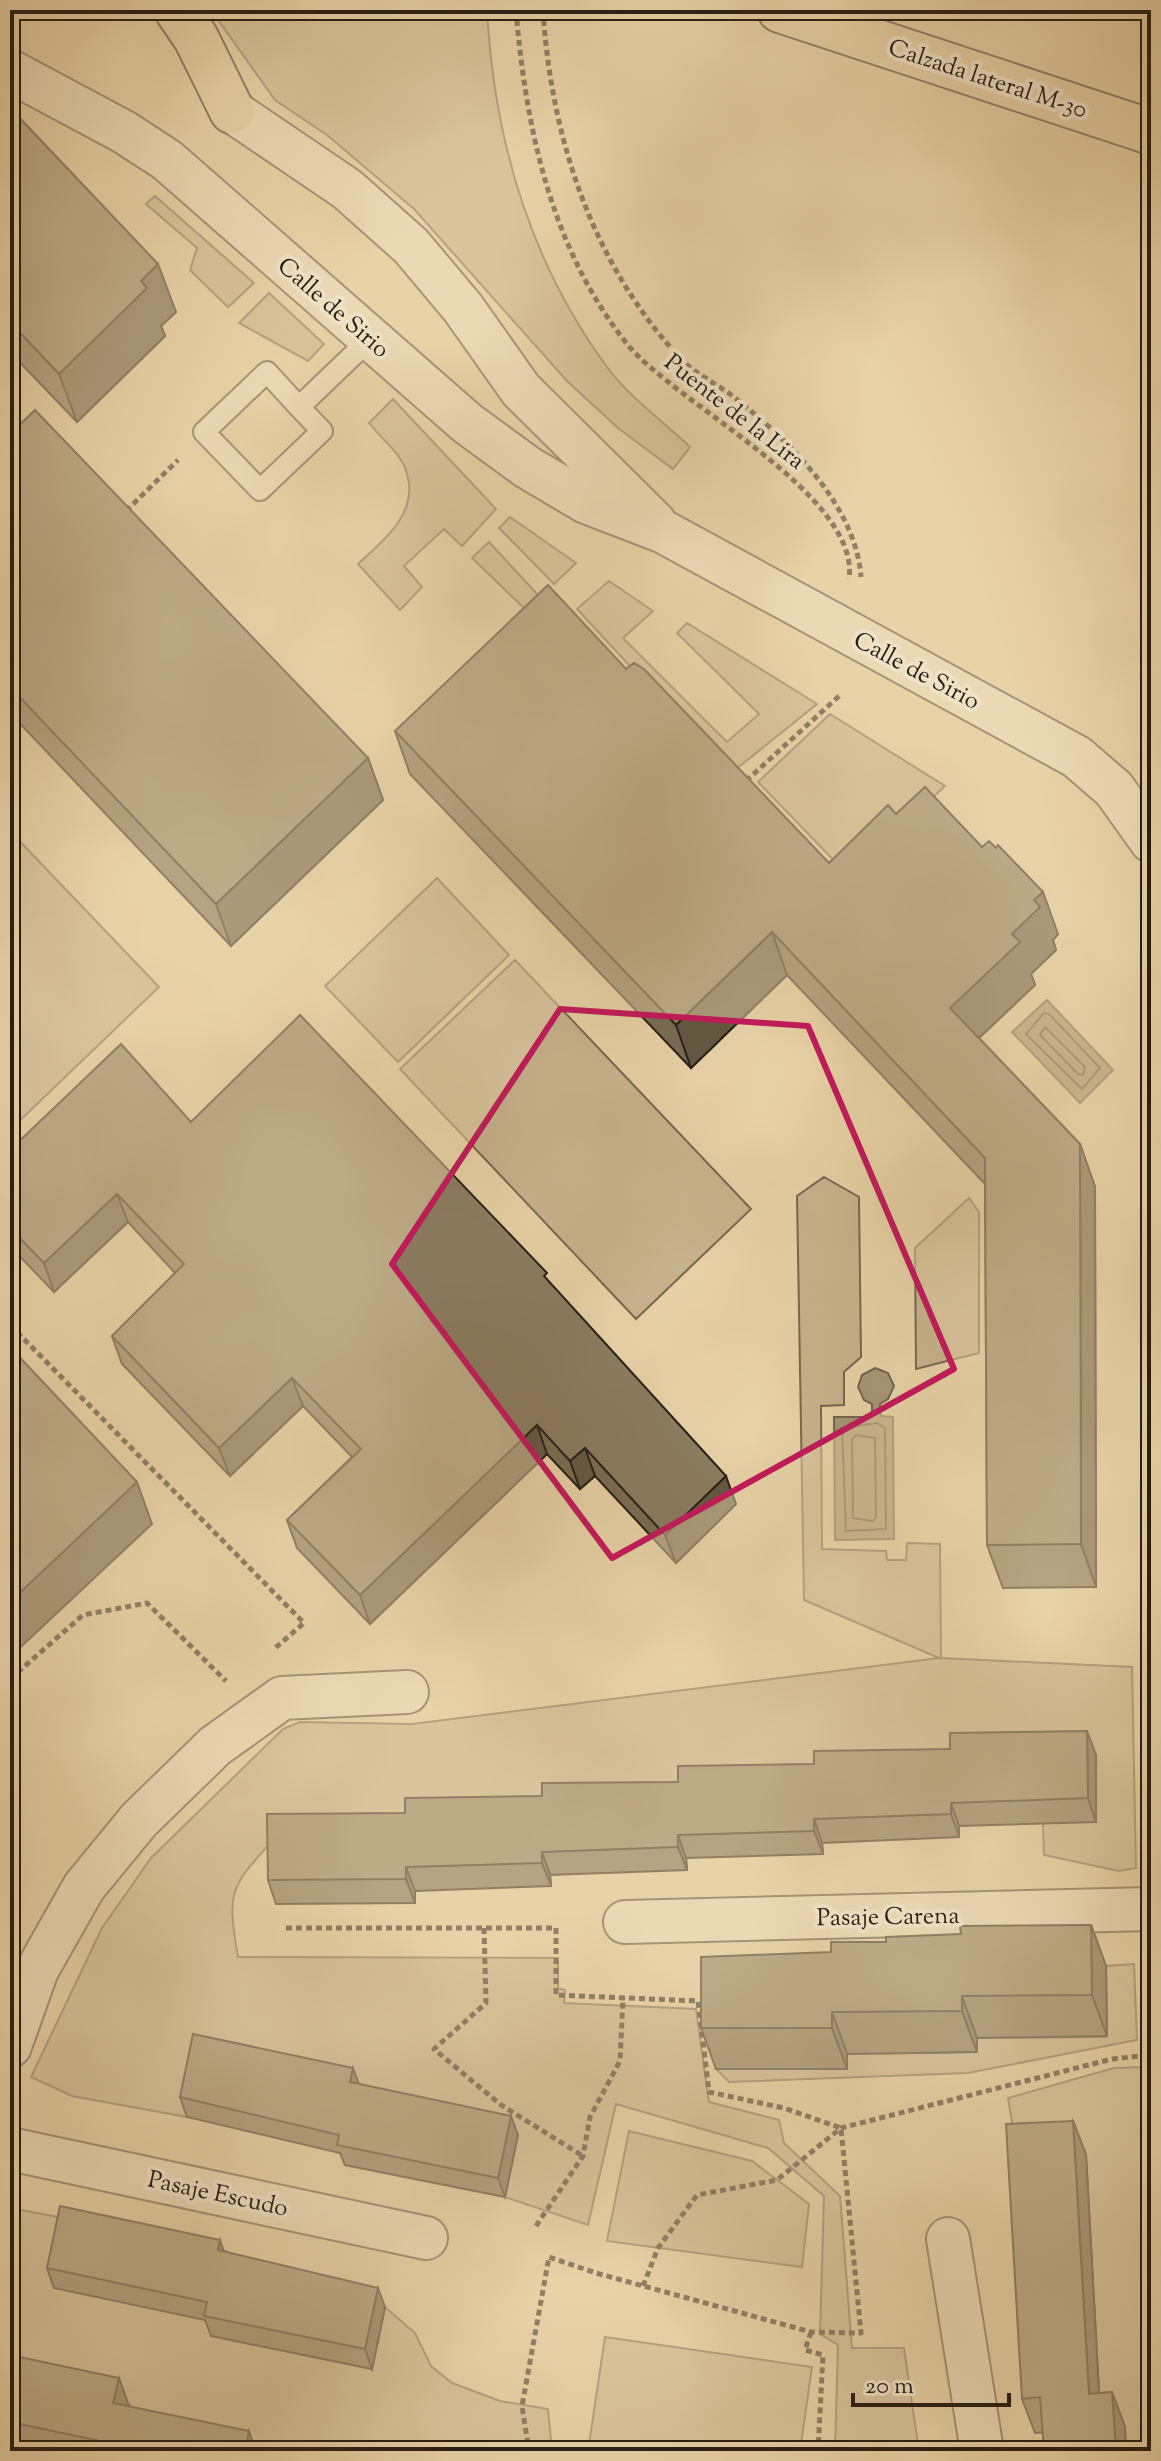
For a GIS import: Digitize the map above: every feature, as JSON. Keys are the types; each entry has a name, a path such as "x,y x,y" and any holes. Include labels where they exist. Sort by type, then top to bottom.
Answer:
{"highway":[{"path":"177,10 196,38 232,111"},
{"name":"Calzada lateral M-30","path":"780,10 1151,132"}],"street":[{"name":"Calle de Sirio","path":"10,71 124,132 167,160 467,423 527,467 586,502 664,532 1077,757 1114,789 1148,832"},
{"name":"Calle de Sirio","path":"232,111 347,189 411,246 463,308 521,390 603,468 664,532"},
{"path":"10,2046 37,1970 84,1887 139,1820 215,1746 282,1698 407,1692"},
{"name":"Pasaje Carena","path":"625,1922 1151,1909"},
{"name":"Pasaje Escudo","path":"10,2149 426,2238"},
{"path":"948,2239 982,2451"}],"lane":[{"path":"299,407 370,339"},
{"path":"267,372 299,407 322,431 260,490 204,432 267,372"}],"path":[{"name":"Puente de la Lira","path":"516,10 532,136 555,217 595,300 629,346 663,382 766,456 803,487 830,521 850,571"},
{"path":"543,10 546,57 560,136 578,189 611,261 641,308 683,360 750,411 830,497 849,529 861,577"},
{"path":"118,502 127,512 204,432"},
{"path":"739,788 839,696"},
{"path":"10,1325 304,1623 262,1659"},
{"path":"10,1679 83,1615 147,1603 230,1685"},
{"path":"286,1928 556,1928 556,1995 698,2001 709,2092 784,2108 841,2128"},
{"path":"484,1928 486,2003 434,2049 501,2105 583,2156"},
{"path":"536,2226 583,2156 590,2117 620,2061 623,1998"},
{"path":"643,2286 658,2248 697,2195 777,2180 841,2128 1112,2059 1151,2055"},
{"path":"529,2451 522,2406 549,2257 811,2332 861,2333 841,2128"},
{"path":"811,2332 805,2350 823,2355 818,2451"}],"highlighted area":[{"path":"560,1009 808,1026 954,1369 612,1558 392,1264"}],"shaded area":[{"path":"211,10 487,10 491,58 508,152 537,242 580,327 607,367 636,399 690,447 673,469 618,428 567,381 414,209 327,135 275,100"},
{"path":"155,196 254,283 228,307 190,270 197,248 146,204"},
{"path":"269,293 324,344 308,361 239,323"},
{"path":"393,399 496,509 462,546 444,529 404,566 422,587 400,610 358,564 390,533 405,510 409,497 409,483 402,462 369,423"},
{"path":"510,517 576,563 554,584 499,528"},
{"path":"489,542 538,595 525,609 472,558"},
{"path":"609,581 653,611 623,638 727,742 759,714 677,633 687,623 817,704 730,774 577,609"},
{"path":"830,714 945,786 849,876 758,782"},
{"path":"10,831 159,987 10,1130"},
{"path":"437,878 509,955 398,1062 325,986"},
{"path":"515,960 751,1209 636,1319 400,1069"},
{"path":"824,1177 859,1197 861,1357 844,1372 844,1405 821,1406 822,1549 886,1551 887,1560 906,1560 907,1543 940,1544 941,1658 1132,1667 1136,1868 1119,1871 1044,1855 1043,1822 276,1837 241,1879 233,1902 233,1916 238,1957 558,1958 558,1988 565,1990 564,2003 696,2009 709,2102 779,2120 784,2143 840,2196 852,2348 904,2348 919,2451 835,2451 838,2345 820,2334 824,2196 768,2148 616,2104 588,2225 505,2197 517,2135 200,2054 187,2117 72,2096 31,2077 102,1928 151,1858 283,1729 300,1722 412,1724 939,1658 804,1600 797,1196"},
{"path":"969,1198 979,1212 979,1353 916,1369 915,1248"},
{"path":"1134,1964 1137,2040 968,2073 729,2082 716,2069 847,2069 847,2054 976,2052 977,2038 1106,2037 1106,1966"},
{"path":"1143,2067 1151,2451 1126,2451 1101,2428 1086,2156 1018,2158 1008,2098 1114,2068"},
{"path":"629,2131 752,2161 809,2204 802,2267 607,2241"},
{"path":"10,2208 69,2219 214,2322 211,2336 372,2369 385,2307 415,2333 431,2366 452,2383 500,2401 548,2409 552,2451 159,2451 10,2393"},
{"path":"605,2337 812,2367 800,2451 588,2451"}],"water":[{"path":"1047,1000 1113,1070 1080,1103 1012,1032"},
{"path":"875,1368 888,1373 894,1386 888,1399 880,1404 881,1416 893,1417 894,1539 835,1540 834,1417 872,1417 872,1404 864,1400 858,1387 862,1375"}],"building":[{"path":"14,112 158,264 141,281 147,288 59,374 10,322 10,117"},
{"path":"35,410 368,758 216,904 10,687 10,434"},
{"path":"548,585 626,669 634,663 644,669 829,863 888,805 896,814 925,787 982,847 989,841 996,848 998,845 1043,892 1034,900 1040,907 1012,934 1020,942 950,1008 1080,1144 1081,1544 987,1545 985,1158 772,932 676,1025 395,731"},
{"path":"300,1015 547,1273 544,1276 726,1476 665,1535 585,1448 570,1461 537,1425 360,1595 287,1520 361,1449 292,1378 219,1448 112,1336 184,1264 117,1194 44,1263 10,1228 10,1150 121,1044 191,1122"},
{"path":"10,1347 137,1482 10,1602"},
{"path":"1087,1731 1088,1798 951,1803 951,1814 814,1819 814,1831 678,1835 678,1847 542,1852 542,1863 406,1867 406,1879 268,1880 267,1814 405,1813 405,1798 542,1796 542,1783 678,1782 678,1766 814,1764 814,1751 950,1749 950,1733"},
{"path":"1091,1925 1092,1995 962,1996 962,2011 832,2012 832,2028 701,2028 701,1957 831,1952 831,1942 886,1942 886,1937 961,1934 960,1926"},
{"path":"193,2034 353,2068 350,2082 511,2116 498,2178 337,2145 339,2135 180,2097"},
{"path":"1073,2121 1089,2394 1112,2392 1116,2451 1044,2451 1040,2397 1022,2399 1006,2124"},
{"path":"60,2206 220,2240 218,2250 378,2288 365,2349 204,2316 207,2302 47,2268"},
{"path":"10,2355 119,2378 113,2403 249,2431 245,2451 104,2451 105,2442 10,2422"}]}
